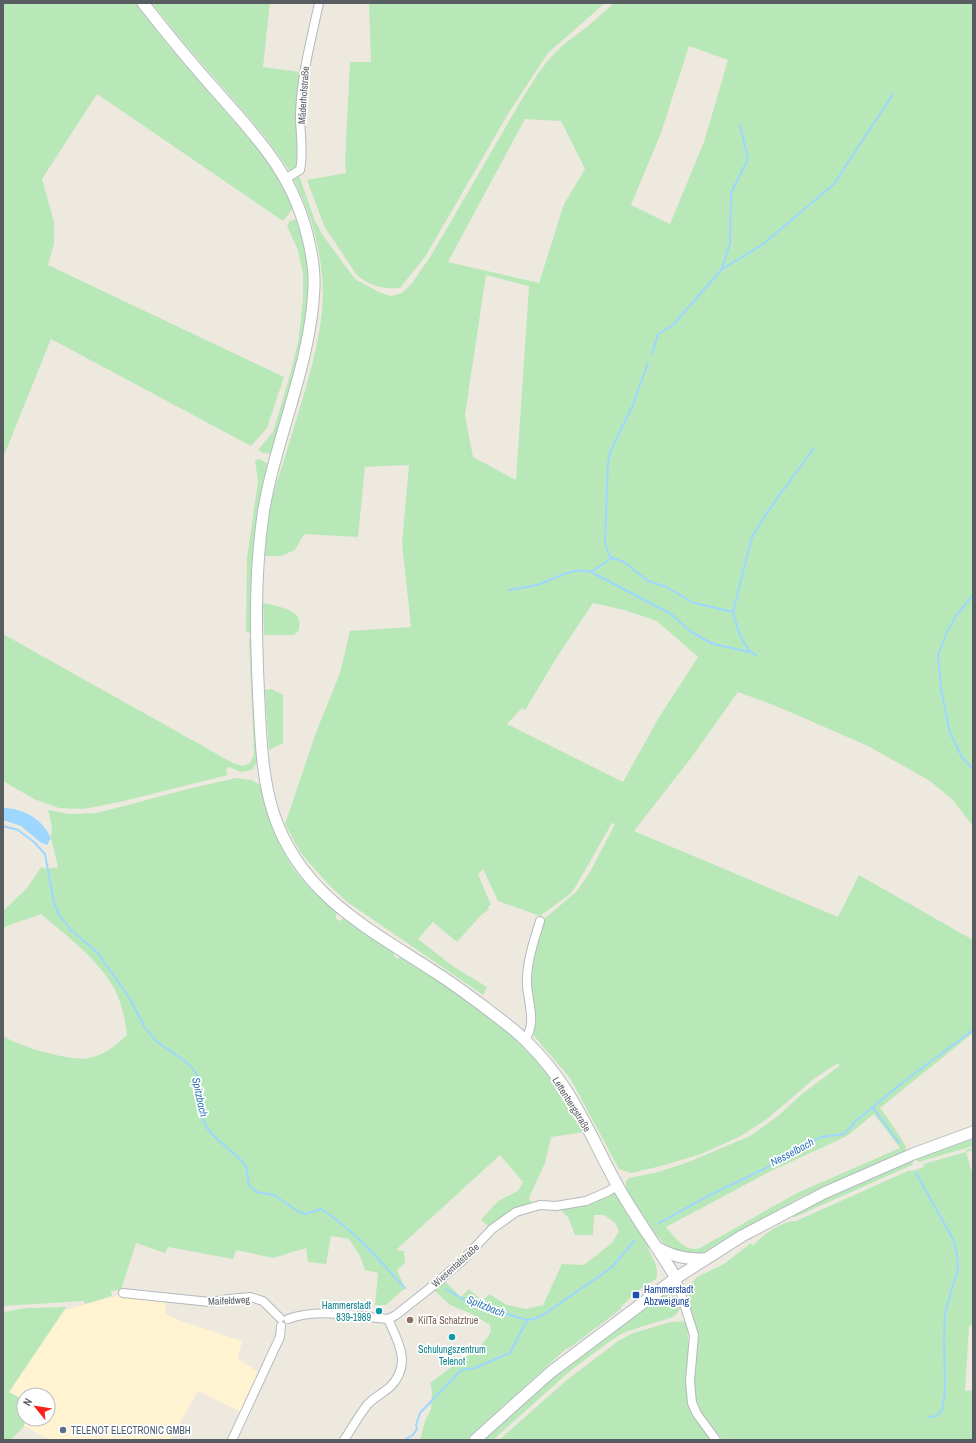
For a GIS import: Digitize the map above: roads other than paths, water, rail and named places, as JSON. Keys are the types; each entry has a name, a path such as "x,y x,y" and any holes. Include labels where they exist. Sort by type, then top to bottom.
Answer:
{"street":[{"name":"Lettenbergstraße","path":"143,3 185,55 254,135 285,179 298,206 310,244 315,284 307,346 278,449 263,514 258,571 258,691 264,772 268,797 284,842 303,871 324,894 352,917 446,980 525,1039 566,1090 585,1122 617,1186 676,1278"},
{"name":"Mäderhofstraße","path":"285,179 300,170 303,160 300,116 303,85 306,58 319,3"},
{"path":"525,1039 532,1026 527,984 527,969 540,921"},
{"path":"475,1440 551,1372 676,1278 742,1236 824,1193 913,1154 973,1132"},
{"name":"Wiesentalstraße","path":"388,1319 434,1285 462,1261 492,1230 516,1212 540,1205 556,1206 586,1201 617,1186"},
{"path":"656,1247 676,1257 705,1260"},
{"path":"676,1278 694,1335 690,1381 692,1403 697,1414 716,1440"},
{"name":"Maifeldweg","path":"123,1293 210,1302 250,1297 263,1301 283,1321"},
{"path":"232,1440 280,1337 283,1321 298,1315 312,1313 388,1319 399,1342 402,1353 402,1366 398,1379 369,1404 344,1440"}],"water":[{"path":"3,808 18,810 32,816 38,821 48,832 51,838 47,845 40,842 21,826 3,820"}],"waterway":[{"path":"652,354 658,334 672,326 722,269 762,245 834,184 893,94"},
{"path":"722,268 730,244 731,193 748,159 740,125"},
{"path":"648,363 632,407 610,452 608,463 605,543 610,557 624,562 648,581 666,587 694,603 733,612 738,630 744,642 751,652 756,655"},
{"path":"733,612 752,537 768,511 814,448"},
{"path":"509,590 540,584 571,572 591,572 612,558"},
{"path":"591,572 671,614 691,632 713,644 750,652"},
{"path":"973,595 956,616 947,632 938,655 941,689 950,733 962,757 973,769"},
{"name":"Spitzbach","path":"3,826 18,830 34,842 45,854 54,903 59,915 70,929 98,953 130,999 144,1026 155,1040 190,1065 197,1075 203,1119 207,1128 240,1159 246,1167 249,1185 257,1192 274,1195 299,1212 305,1214 321,1209 355,1235 405,1288"},
{"name":"Nesselbach","path":"659,1223 706,1197 764,1169 821,1137 844,1134 857,1120 907,1079 973,1030"},
{"path":"873,1108 899,1143"},
{"path":"916,1173 954,1241 958,1268 945,1313 945,1391 942,1411 936,1416 928,1417"},
{"name":"Nesselbach","path":"446,1289 463,1299 500,1312 527,1320 534,1319 543,1315 611,1268 634,1241"},
{"path":"404,1440 413,1435 417,1429 416,1425 420,1413 461,1370 475,1368 510,1353 527,1320"}],"place":[{"name":"Hammerstadt Abzweigung","path":"636,1295"},
{"name":"Hammerstadt 839-1989","path":"379,1311"},
{"name":"KiITa Schatztrue","path":"410,1320"},
{"name":"Schulungszentrum Telenot","path":"452,1337"},
{"name":"TELENOT ELECTRONIC GMBH","path":"63,1430"}]}
